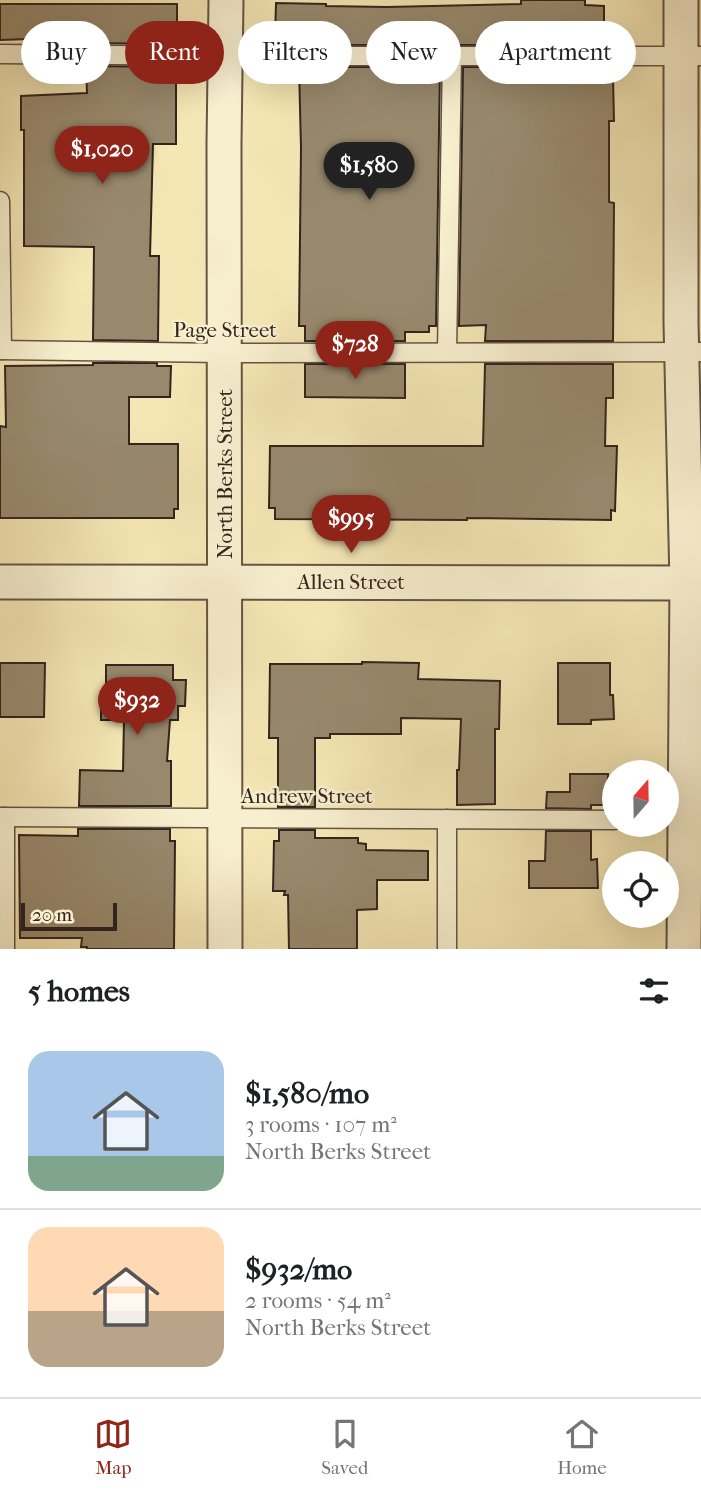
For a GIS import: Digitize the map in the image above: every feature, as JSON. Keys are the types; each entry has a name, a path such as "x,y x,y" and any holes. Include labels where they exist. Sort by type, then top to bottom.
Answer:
{"street":[{"name":"North Berks Street","path":"225,949 226,0"},
{"path":"681,0 691,56 694,583 684,820 684,949"},
{"name":"Allen Street","path":"0,582 694,583"}],"lane":[{"path":"0,54 366,56"},
{"path":"461,56 691,56"},
{"path":"447,352 452,84"},
{"path":"0,201 1,350"},
{"name":"Page Street","path":"1,350 224,353 692,352"},
{"path":"2,817 5,949"},
{"name":"Andrew Street","path":"2,817 602,820"},
{"path":"447,819 447,949"}],"building":[{"path":"521,0 585,0 585,5 604,6 604,21 475,21 475,45 461,45 461,21 366,21 366,45 352,45 352,21 275,21 276,3 387,7 521,4"},
{"path":"0,4 177,4 177,21 125,21 125,43 111,43 111,21 21,21 21,39 0,40"},
{"path":"111,66 125,66 125,84 176,84 176,144 153,144 150,256 159,256 158,341 93,340 94,247 24,246 24,130 21,130 21,96 87,93 87,84 111,84"},
{"path":"352,67 366,67 366,84 440,84 436,326 429,326 429,332 405,332 405,341 305,341 305,326 299,326 299,84 352,84"},
{"path":"463,67 475,67 475,84 613,84 614,121 609,121 609,202 614,203 613,341 485,341 486,325 459,326"},
{"path":"157,363 157,366 171,366 170,397 129,397 129,444 178,444 178,509 174,509 174,518 0,518 0,426 6,427 5,366"},
{"path":"305,364 405,364 405,398 305,397"},
{"path":"485,364 613,364 613,398 606,398 605,446 617,446 615,511 611,510 611,520 275,519 275,508 269,508 270,446 483,446"},
{"path":"0,663 45,663 44,717 0,717"},
{"path":"419,663 418,679 500,681 499,729 495,729 495,804 457,805 461,719 401,718 401,734 330,734 330,738 315,738 315,807 278,807 278,738 269,738 270,664"},
{"path":"558,663 610,663 610,695 613,695 614,719 591,720 591,724 558,724"},
{"path":"106,665 173,665 173,680 186,680 185,706 178,706 178,720 170,720 167,761 171,761 171,806 79,806 80,770 123,771 124,720 101,720 101,695 106,695"},
{"path":"570,774 602,774 602,805 591,805 591,809 546,808 547,792 570,792"},
{"path":"78,829 170,829 170,841 175,841 174,949 87,949 81,947 82,938 20,938 19,835 78,836"},
{"path":"279,830 315,830 315,838 358,838 358,843 366,844 366,850 428,851 428,880 377,880 377,909 357,910 357,949 289,949 288,895 284,895 285,891 273,891 274,841 279,841"},
{"path":"546,831 591,831 591,860 597,859 598,888 529,888 529,861 545,861"}]}
